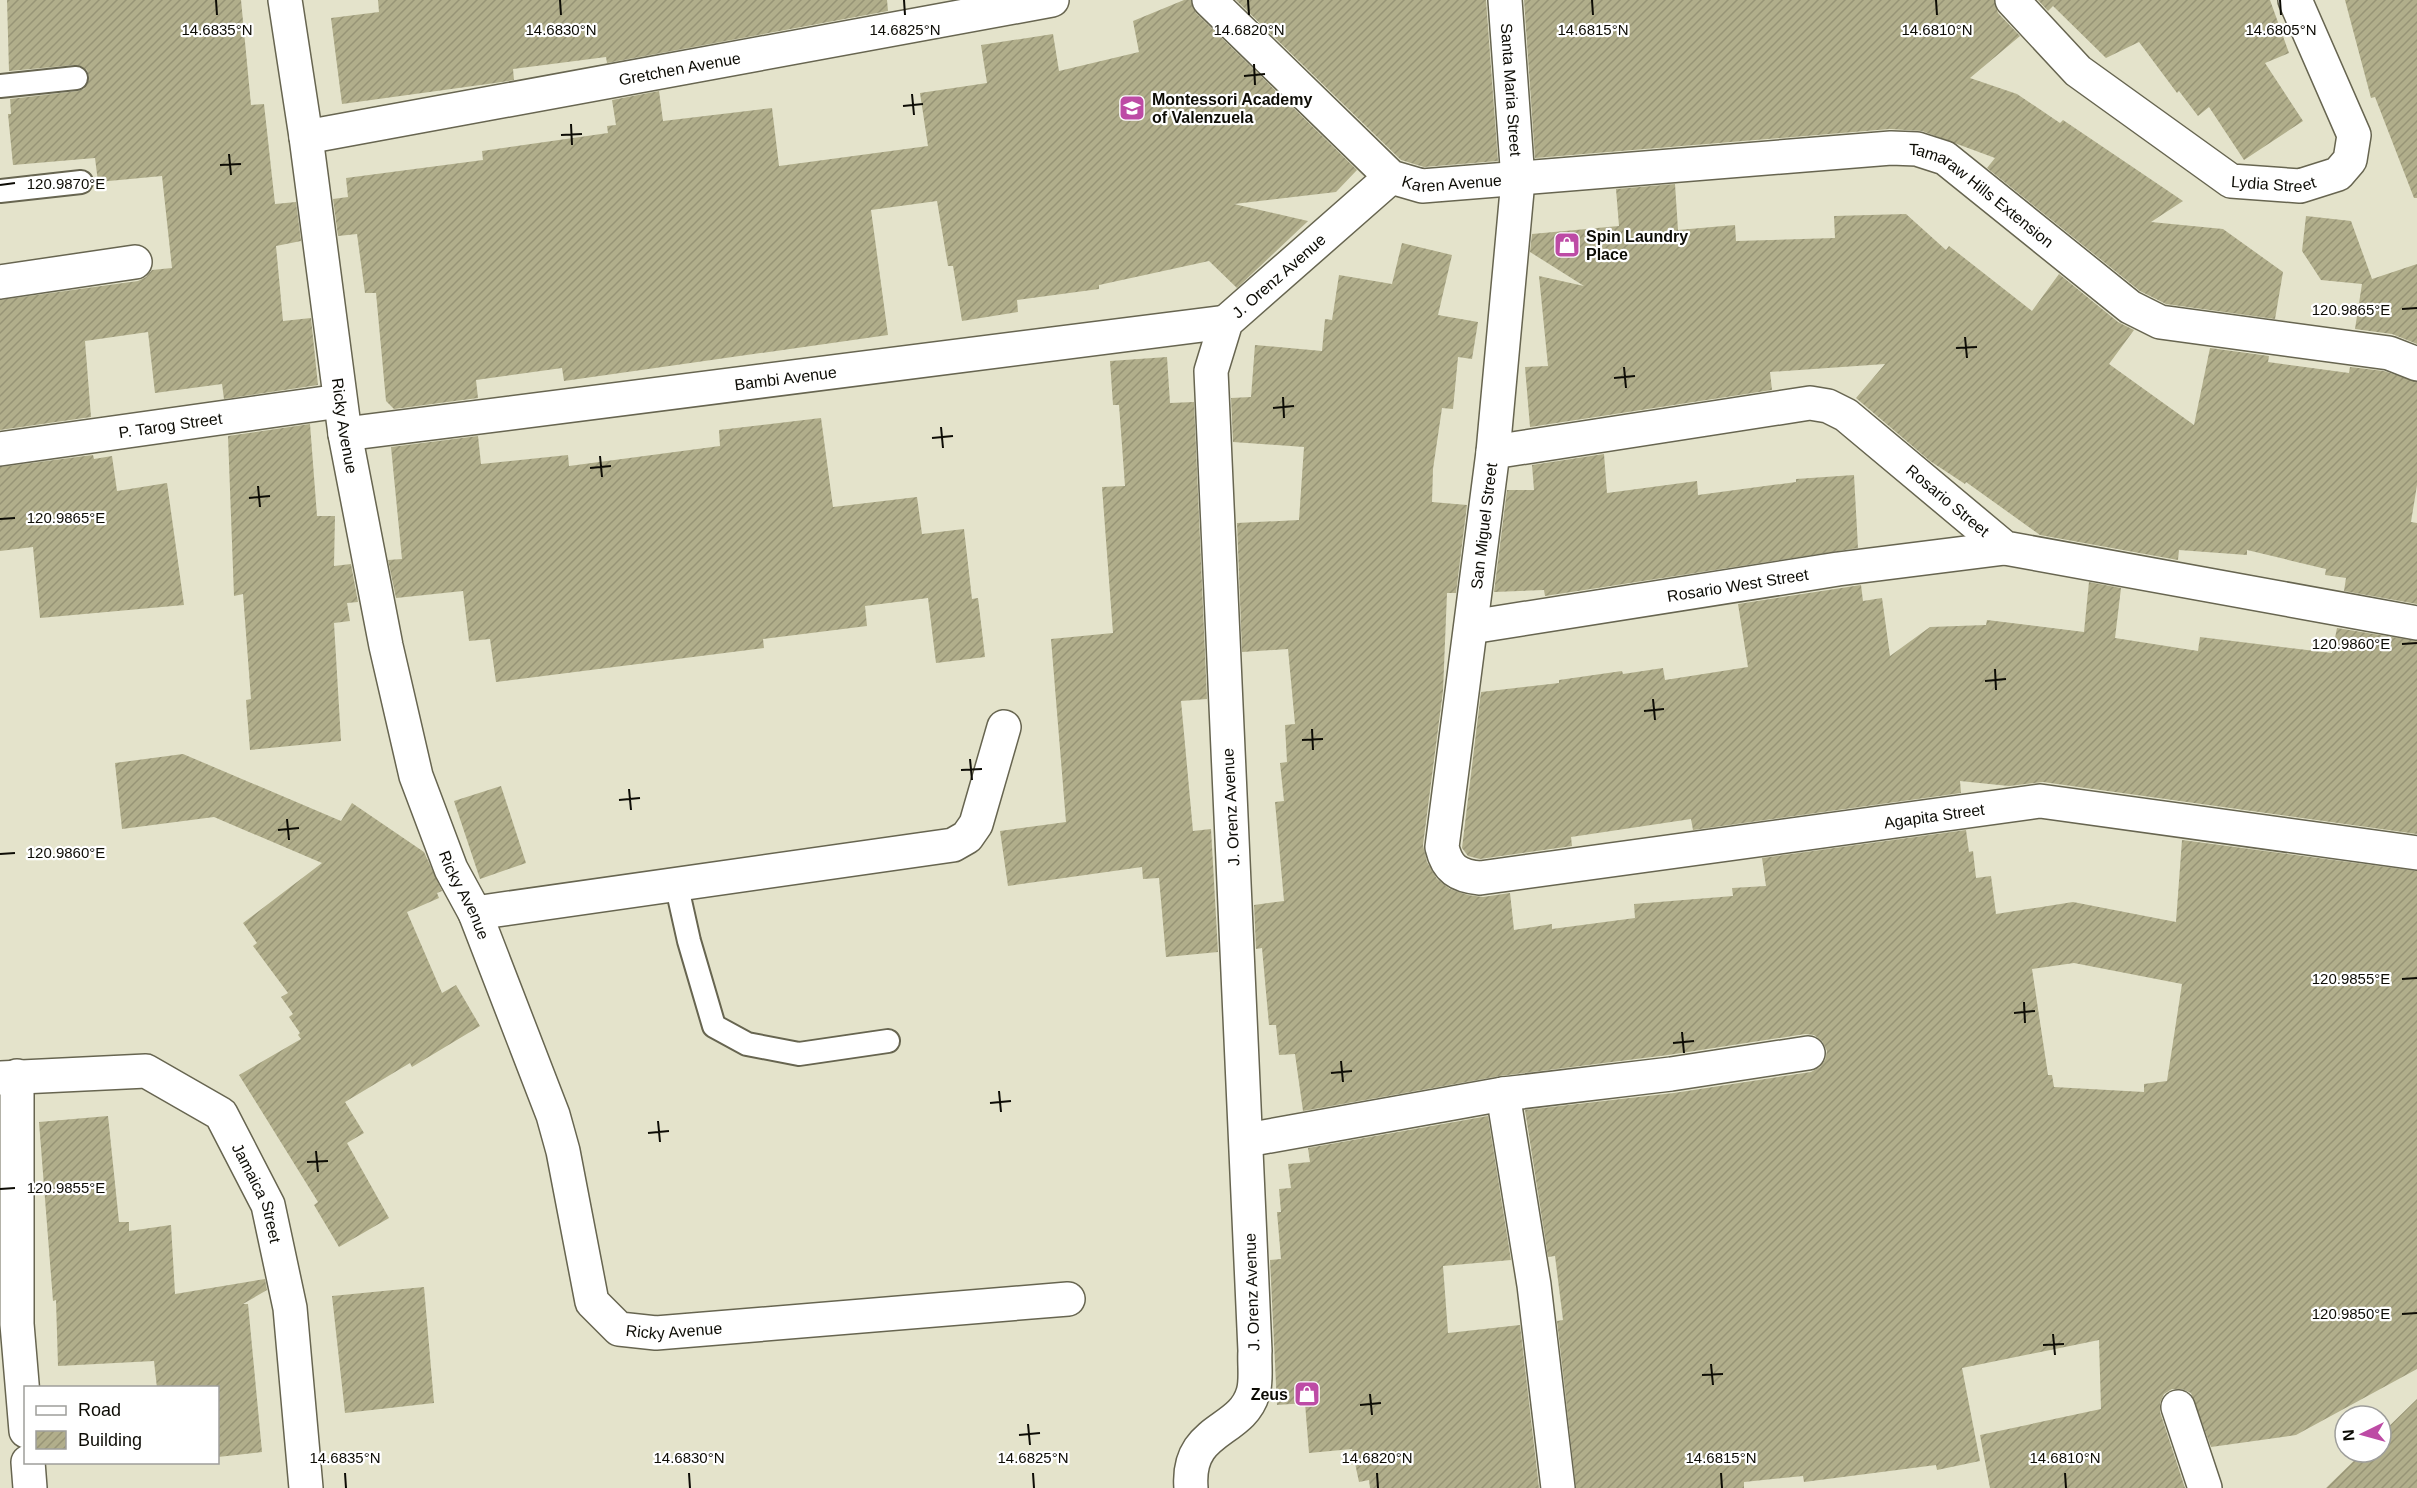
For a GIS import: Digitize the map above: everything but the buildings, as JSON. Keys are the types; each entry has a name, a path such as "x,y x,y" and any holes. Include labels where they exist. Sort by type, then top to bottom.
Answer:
{"street":[{"name":"Ricky Avenue","path":"285,0 306,137 345,434 386,646 416,776 451,869 475,913 553,1115 563,1151 592,1302 619,1329 656,1333 1068,1299"},
{"name":"Gretchen Avenue","path":"306,137 1052,0"},
{"name":"Karen Avenue","path":"1209,0 1391,177 1422,186 1518,180"},
{"name":"Santa Maria Street","path":"1505,0 1518,180"},
{"name":"Lydia Street","path":"2012,0 2078,71 2231,181 2300,186 2338,174 2350,160 2354,135 2295,0"},
{"name":"Tamaraw Hills Extension","path":"1518,180 1891,148 1917,149 1945,158 2130,307 2160,322 2389,353 2417,364"},
{"name":"J. Orenz Avenue","path":"1191,1488 1194,1456 1202,1444 1243,1410 1253,1392 1255,1351 1211,371 1226,322 1391,177"},
{"name":"San Miguel Street","path":"1451,869 1445,860 1442,847 1493,452 1518,180"},
{"path":"0,282 135,262"},
{"name":"Bambi Avenue","path":"345,434 1226,322"},
{"name":"P. Tarog Street","path":"0,449 340,401"},
{"name":"Rosario Street","path":"1493,452 1810,403 1828,406 1846,415 2005,548 2417,623"},
{"name":"Rosario West Street","path":"1471,627 1839,569 2005,548"},
{"path":"475,913 953,845 967,837 976,824 1004,727"},
{"name":"Agapita Street","path":"1451,869 1464,876 1480,878 2040,801 2417,853"},
{"path":"1247,1140 1503,1094 1671,1074 1808,1053"},
{"name":"Jamaica Street","path":"24,1419 9,1325 9,1077 146,1071 221,1114 268,1205 290,1308 306,1488"},
{"path":"1503,1094 1534,1285 1558,1488"},
{"path":"2178,1407 2205,1488"},
{"path":"28,1464 30,1488"}],"lane":[{"path":"0,86 76,78"},
{"path":"0,191 81,182"},
{"path":"676,883 689,942 714,1026 747,1044 799,1054 888,1041"}],"place":[{"name":"Montessori Academy of Valenzuela","path":"1132,108"},
{"name":"Spin Laundry Place","path":"1567,245"},
{"name":"Zeus","path":"1307,1394"}]}
